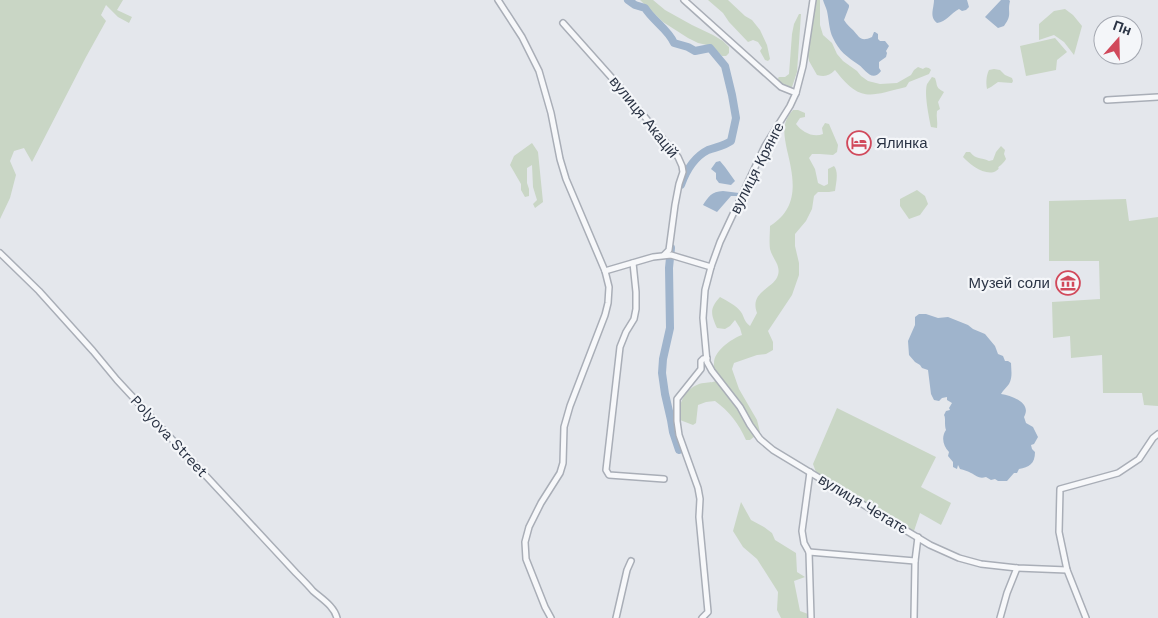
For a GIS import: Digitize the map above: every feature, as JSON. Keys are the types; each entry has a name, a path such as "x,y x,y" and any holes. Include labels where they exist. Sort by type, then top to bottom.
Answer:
{"street":[{"path":"498,0 522,37 539,70 566,179 609,287 605,316 570,406 564,427 563,463 560,473 541,503 529,527 525,542 526,559 551,618"},
{"path":"684,0 780,87 796,93"},
{"name":"вулиця Крянге","path":"707,358 703,318 705,290 711,267 720,242 765,146 796,93 803,66 813,0"},
{"name":"вулиця Акацій","path":"562,23 620,87 678,157 682,166 683,172 674,205 669,250 664,255"},
{"path":"1107,100 1158,97"},
{"name":"Polyova Street","path":"0,253 39,291 117,380 296,573 330,606 337,618"},
{"path":"604,271 671,254 711,267"},
{"path":"633,263 636,309 634,319 620,347 606,470 609,475 664,478"},
{"path":"702,618 708,612 699,517 700,499 698,488 679,435 677,399 701,370 703,358 707,358"},
{"name":"вулиця Четатє","path":"707,358 712,371 740,407 760,439 773,450 930,545 959,558 980,564 1067,570"},
{"path":"1085,618 1067,570 1060,532 1060,488 1118,473 1139,459 1153,438 1158,434"},
{"path":"810,472 802,531 804,544 809,552 811,618"},
{"path":"914,618 915,561 918,537"},
{"path":"809,552 915,561"},
{"path":"616,618 627,570 631,561"},
{"path":"1000,618 1017,568"}],"green space":[{"path":"0,0 123,0 117,10 132,17 129,23 118,17 106,5 101,15 106,21 32,162 24,148 14,151 10,161 16,175 10,198 0,219"},
{"path":"640,0 653,0 665,10 713,35 729,47 729,53 726,56 722,56 707,45 688,38 663,22"},
{"path":"708,0 728,0 752,20 760,30 767,45 770,59 768,61 765,60 760,51 762,48 758,42 753,40 748,42 723,13"},
{"path":"815,0 820,0 820,25 823,35 832,43 843,61 868,81 880,84 897,83 911,75 918,67 923,69 929,68 931,70 929,74 909,82 906,87 874,94 866,94 852,88 835,70 827,76 817,75 809,61 808,55"},
{"path":"1065,9 1082,26 1074,55 1064,42 1054,35 1039,40 1039,24 1054,11"},
{"path":"799,14 801,14 797,72 792,87 788,87 782,85 778,78 789,74 792,34"},
{"path":"1055,38 1067,52 1057,60 1056,70 1026,76 1020,46"},
{"path":"994,69 1000,70 1012,78 1012,83 998,82 987,89 986,80 988,72"},
{"path":"932,77 935,78 938,87 944,92 938,102 940,109 937,111 937,128 931,127 926,99 927,84"},
{"path":"793,110 805,113 805,117 800,118 796,124 808,134 823,134 822,128 825,123 829,124 838,145 837,152 833,155 812,154 809,158 815,169 818,183 824,186 828,184 828,169 834,166 836,168 836,185 835,191 818,192 814,196 812,209 806,221 795,234 799,275 792,295 768,331 773,342 773,350 766,354 734,363 732,369 739,389 757,420 760,432 750,440 746,440 733,418 715,401 698,405 696,423 693,425 680,420 680,410 682,399 691,388 719,379 714,367 717,354 728,342 742,335 735,320 725,329 717,328 712,312 716,301 720,297 734,305 750,326 757,313 756,300 776,280 778,275 779,271 770,249 770,226 786,210 792,192 792,171 784,129 787,119"},
{"path":"532,143 538,152 543,202 535,208 533,204 537,200 533,187 532,165 527,168 529,196 525,197 521,190 521,184 510,165 514,156"},
{"path":"1001,146 1005,150 1006,159 996,171 987,172 978,169 963,157 966,152 970,152 977,157 989,161 993,160"},
{"path":"917,190 925,196 928,204 920,215 909,219 900,206 900,199"},
{"path":"1126,199 1129,221 1158,217 1158,406 1144,405 1142,393 1103,393 1102,355 1071,358 1070,336 1053,338 1052,302 1100,299 1099,261 1049,261 1049,201"},
{"path":"837,408 936,457 921,487 951,503 941,525 920,513 913,534 817,475 813,464"},
{"path":"741,502 751,520 764,527 772,533 775,540 796,553 797,572 805,577 794,581 800,611 808,614 808,618 781,618 777,610 778,592 757,559 743,547 733,531"}],"water":[{"path":"823,0 844,0 849,5 844,20 847,25 863,39 872,37 875,32 878,34 880,41 885,41 889,46 886,51 886,57 879,62 881,71 878,74 875,76 869,74 838,47 832,35"},
{"path":"934,0 967,0 969,7 962,11 959,9 943,21 937,23 933,18"},
{"path":"1001,0 1010,1 1009,16 1004,26 998,28 985,17"},
{"path":"720,161 735,181 731,185 719,183 716,179 716,173 711,169 716,162"},
{"path":"723,191 739,193 738,196 731,196 717,212 703,205 711,195"},
{"path":"919,314 938,318 948,317 985,334 995,346 998,354 1003,356 1005,361 1011,363 1010,381 1001,394 1016,398 1023,404 1026,412 1024,417 1026,423 1033,427 1038,437 1034,444 1031,445 1035,452 1033,462 1019,469 1007,481 980,477 960,469 958,465 957,469 953,467 953,462 948,456 949,452 943,438 946,430 944,415 946,411 950,410 949,408 952,403 947,400 947,397 939,401 934,400 931,394 928,370 922,368 909,355 908,341 915,325 915,317"}],"waterway":[{"path":"628,0 635,5 645,8 668,33 674,43 695,51 710,48 725,66 736,118 731,141 708,150 699,156 688,170 681,185"},
{"path":"671,248 669,268 670,328 662,373 673,432 679,450"}],"place":[{"name":"Ялинка","path":"859,143"},
{"name":"Музей соли","path":"1068,283"}]}
